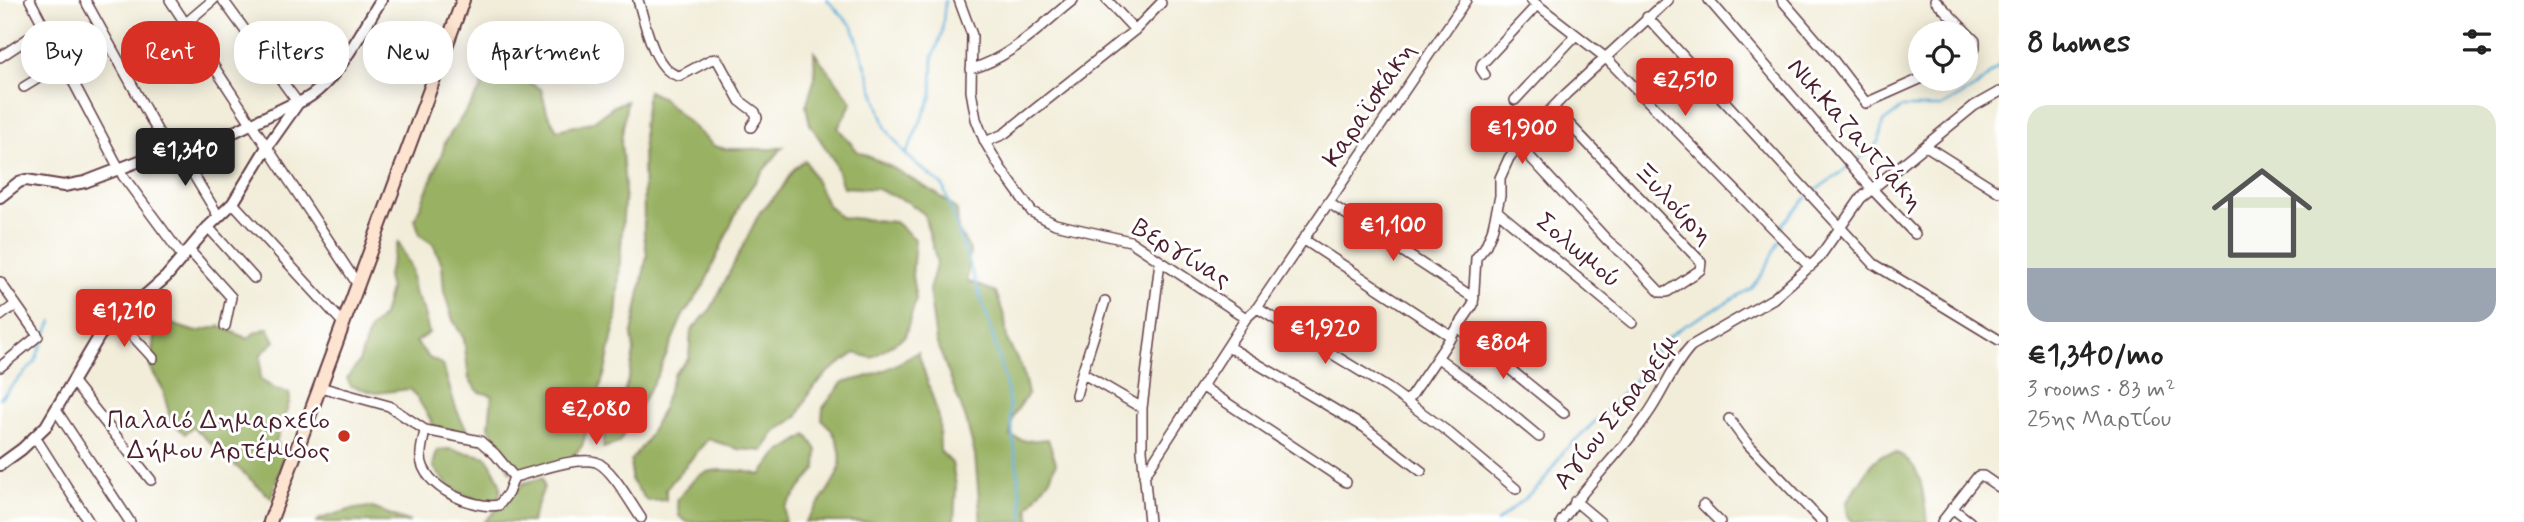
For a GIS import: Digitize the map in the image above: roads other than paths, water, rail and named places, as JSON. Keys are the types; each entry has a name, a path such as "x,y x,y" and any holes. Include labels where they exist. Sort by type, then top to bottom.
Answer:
{"main road":[{"path":"270,522 463,0"}],"street":[{"path":"30,0 40,21"},
{"path":"85,0 168,150 173,158 193,174 219,217"},
{"path":"170,0 185,21"},
{"path":"188,21 213,0"},
{"path":"223,0 298,103"},
{"path":"0,465 35,437 56,410 100,335 166,276 208,227 233,203 298,103 336,71 381,0"},
{"path":"638,0 659,60 673,75 680,76 717,59 740,101 755,112 757,118 751,127"},
{"name":"Βεργίνας","path":"960,0 972,35 971,92 975,119 985,142 1020,197 1039,217 1081,231 1125,238 1246,318"},
{"path":"971,69 1009,51 1073,0"},
{"path":"1107,0 1135,30"},
{"name":"Καραϊσκάκη","path":"1144,477 1246,318 1257,308 1466,0"},
{"path":"1408,402 1473,305 1476,258 1485,247 1497,211 1500,178 1509,158 1553,107 1668,0"},
{"name":"Νικ.Καζαντζάκη","path":"1709,0 1872,189 1915,234"},
{"path":"1782,0 1866,103 1908,84"},
{"path":"1935,0 1955,21"},
{"path":"1485,75 1481,69 1482,64 1534,2 1606,58 1810,267"},
{"path":"985,142 1004,134 1016,125 1135,30 1161,3"},
{"path":"1647,17 1874,264 1999,340"},
{"path":"1515,100 1575,36"},
{"path":"0,57 21,43"},
{"path":"220,75 358,285"},
{"path":"24,87 29,84"},
{"path":"74,84 119,169 186,254 231,298 225,326"},
{"name":"Αγίου Σεραφείμ","path":"1561,522 1575,501 1622,449 1647,415 1676,364 1691,346 1774,298 1810,267 1831,244 1839,226 1852,208 1872,189 1974,106 1999,92"},
{"path":"0,197 26,180 74,185 168,150 216,138 252,124 290,104 298,103"},
{"name":"Ξυλούρη","path":"1519,145 1608,241 1660,292 1667,292 1700,270 1701,262 1553,107"},
{"path":"1926,146 1999,192"},
{"path":"233,203 344,324"},
{"path":"1329,203 1474,298"},
{"name":"Σολωμού","path":"1497,211 1632,323"},
{"path":"208,227 254,278"},
{"path":"1303,239 1452,337"},
{"path":"1149,522 1144,477 1142,408 1160,262"},
{"path":"0,282 38,336 0,367"},
{"path":"1076,395 1105,301"},
{"path":"0,316 15,305"},
{"path":"1257,308 1408,402 1516,489"},
{"path":"117,319 153,358"},
{"path":"1459,328 1564,413"},
{"path":"1229,347 1364,426 1421,471"},
{"path":"1438,358 1490,396 1539,437"},
{"path":"1083,373 1142,408"},
{"path":"73,382 151,480"},
{"path":"320,387 388,406 425,430 480,441 514,477"},
{"path":"1203,387 1346,482"},
{"path":"56,410 130,522"},
{"path":"1729,419 1746,442 1822,522"},
{"path":"425,430 420,458 427,475 446,491 486,508 499,505 508,493 514,477"},
{"path":"35,437 89,522"},
{"path":"514,477 582,461 596,462 613,477 641,519"},
{"path":"1942,522 1974,479 1982,475 1999,487"},
{"path":"1575,501 1600,522"},
{"path":"1703,505 1720,522"},
{"path":"1952,508 1970,522"}],"waterway":[{"path":"827,0 853,27 886,129 906,155 943,186 988,319 1007,388 1024,522"},
{"path":"906,154 932,96 933,57 942,33 945,0"},
{"path":"1852,164 1871,151 1879,140 1883,122 1903,107 1941,107 1976,87 1999,66"},
{"path":"1813,192 1850,166"},
{"path":"1781,233 1782,224 1807,197"},
{"path":"1497,522 1542,483 1564,451 1646,367 1661,342 1750,289 1763,273 1779,241"},
{"path":"0,398 34,363 52,321"}],"place":[{"name":"Παλαιό Δημαρχείο Δήμου Αρτέμιδος","path":"344,436"}]}
